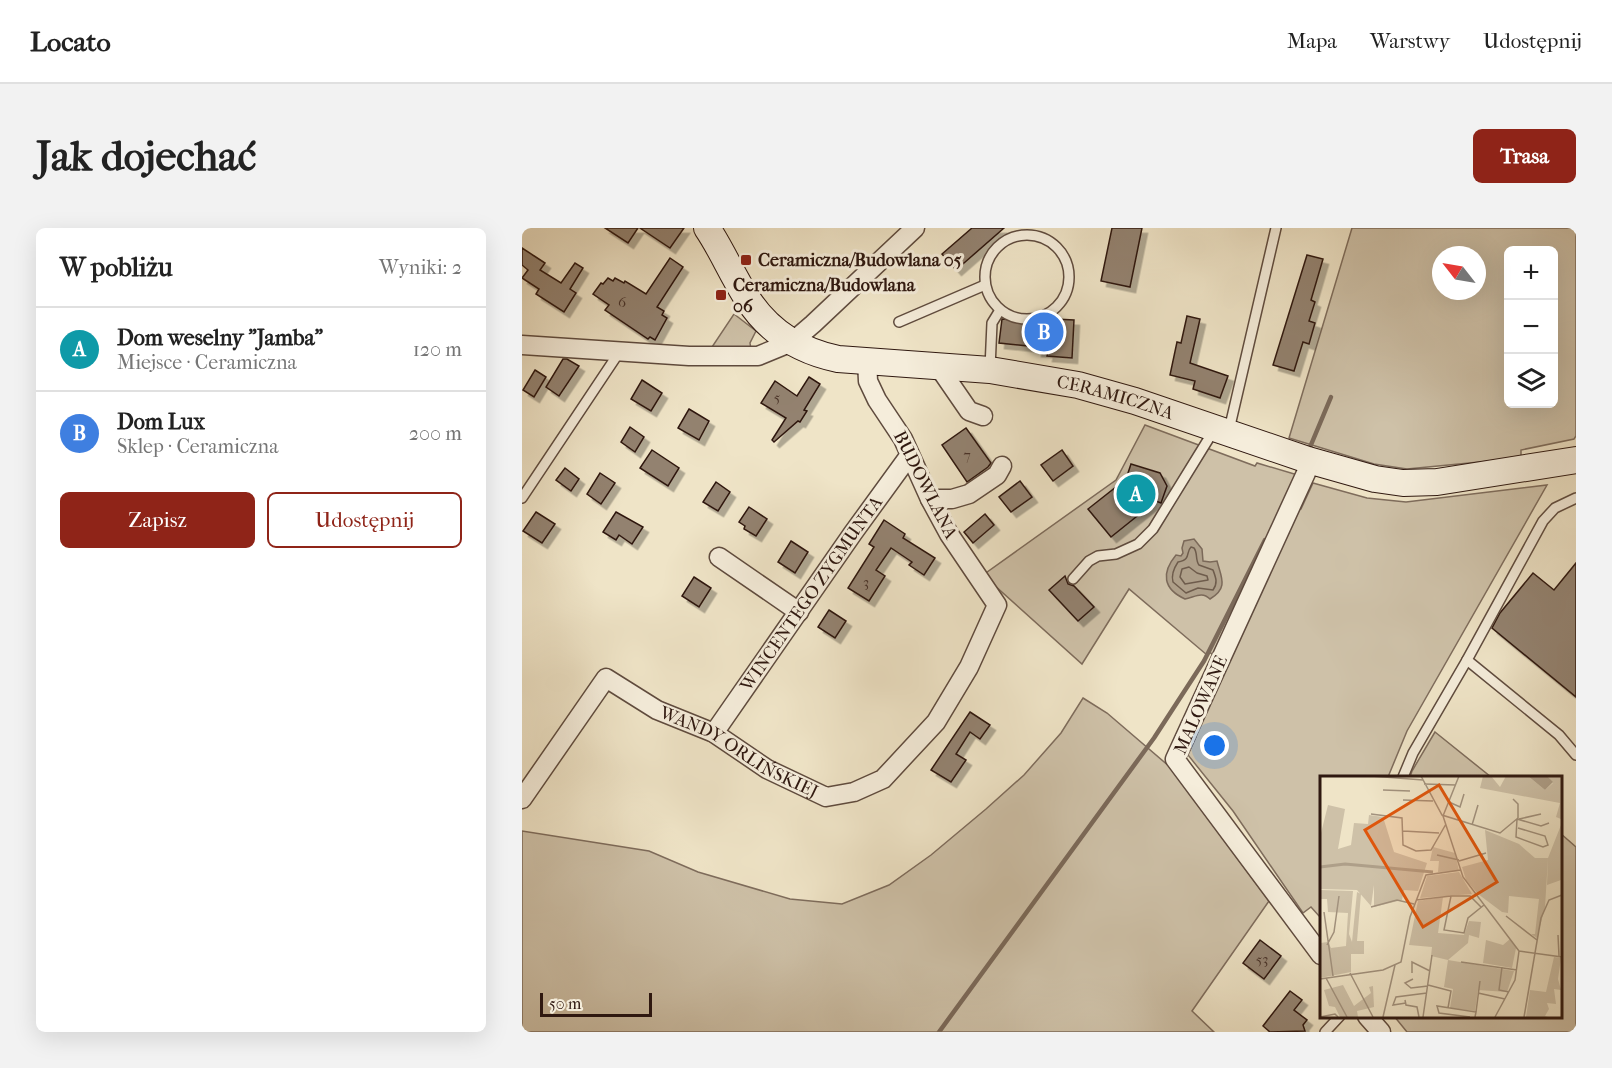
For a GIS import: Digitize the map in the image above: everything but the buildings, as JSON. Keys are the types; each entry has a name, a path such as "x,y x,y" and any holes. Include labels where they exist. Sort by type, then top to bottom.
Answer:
{"street":[{"path":"522,345 689,356 758,356 792,342 915,228"},
{"name":"CERAMICZNA","path":"709,229 747,298 772,329 792,342 822,356 990,370 1078,385 1135,400 1305,459 1375,479 1403,483 1437,482 1576,460"},
{"name":"BUDOWLANA","path":"867,360 868,381 877,400 903,439 909,456 949,534 997,605"},
{"path":"938,366 969,411 983,416"},
{"name":"WINCENTEGO ZYGMUNTA","path":"714,733 909,456"},
{"name":"MALOWANE","path":"1305,459 1306,473 1175,759 1320,955"},
{"path":"930,499 952,499 969,494 997,475 1002,466"},
{"path":"719,557 799,612"},
{"name":"WANDY ORLIŃSKIEJ","path":"522,799 606,678 657,710 714,733 767,769 826,797 854,792 883,779 936,722 969,667 997,605"},
{"path":"1368,1017 1381,1032"}],"lane":[{"path":"1073,579 1089,561 1098,556 1116,554 1138,544 1153,529 1222,430 1276,228"},
{"path":"1041,232 1061,251 1067,263 1070,277 1067,290 1061,302 1051,312 1039,318 1012,317 1000,310 990,299 985,285 984,271 989,257 998,245 1010,237 1041,232"},
{"path":"899,322 985,285"},
{"path":"990,370 992,323 1000,310"},
{"path":"522,498 620,351"},
{"path":"1403,776 1413,753 1543,521 1555,508 1576,498"},
{"path":"1467,660 1559,735 1576,755"},
{"path":"1325,1032 1339,1017"}],"shaded area":[{"path":"1352,228 1576,228 1576,436 1574,439 1521,450 1521,458 1407,469 1374,464 1289,438"},
{"path":"734,314 756,331 750,343 751,350 710,350"},
{"path":"1145,425 1255,466 1257,463 1301,476 1217,657 1209,652 1207,655 1129,589 1082,664 983,575 1116,480"},
{"path":"1313,483 1367,498 1406,502 1547,485 1407,731 1388,776 1320,776 1320,916 1311,907 1303,913 1233,811 1188,755 1196,737 1202,710 1296,508 1301,509"},
{"path":"1083,698 1107,713 1170,767 1269,901 1192,1011 1214,1032 522,1032 522,831 649,851 698,872 790,899 842,904 889,885 931,855 986,809 1024,775 1061,733"},
{"path":"1435,732 1490,776 1410,776"},
{"path":"1561,834 1576,847 1576,1032 1407,1032 1395,1017 1561,1017"}],"water":[{"path":"1194,539 1202,549 1203,561 1217,561 1220,572 1222,586 1220,591 1210,599 1201,595 1185,599 1172,590 1167,580 1166,574 1171,562 1176,555 1181,556 1183,553 1184,541"}],"waterway":[{"path":"1308,452 1331,397"},
{"path":"939,1032 1154,738 1204,661 1265,540"}],"place":[{"name":"Ceramiczna/Budowlana 05","path":"746,260"},
{"name":"Ceramiczna/Budowlana 06","path":"721,295"},
{"name":"Dom Lux","path":"1044,332"},
{"name":"Dom weselny \"Jamba\"","path":"1136,494"}]}
